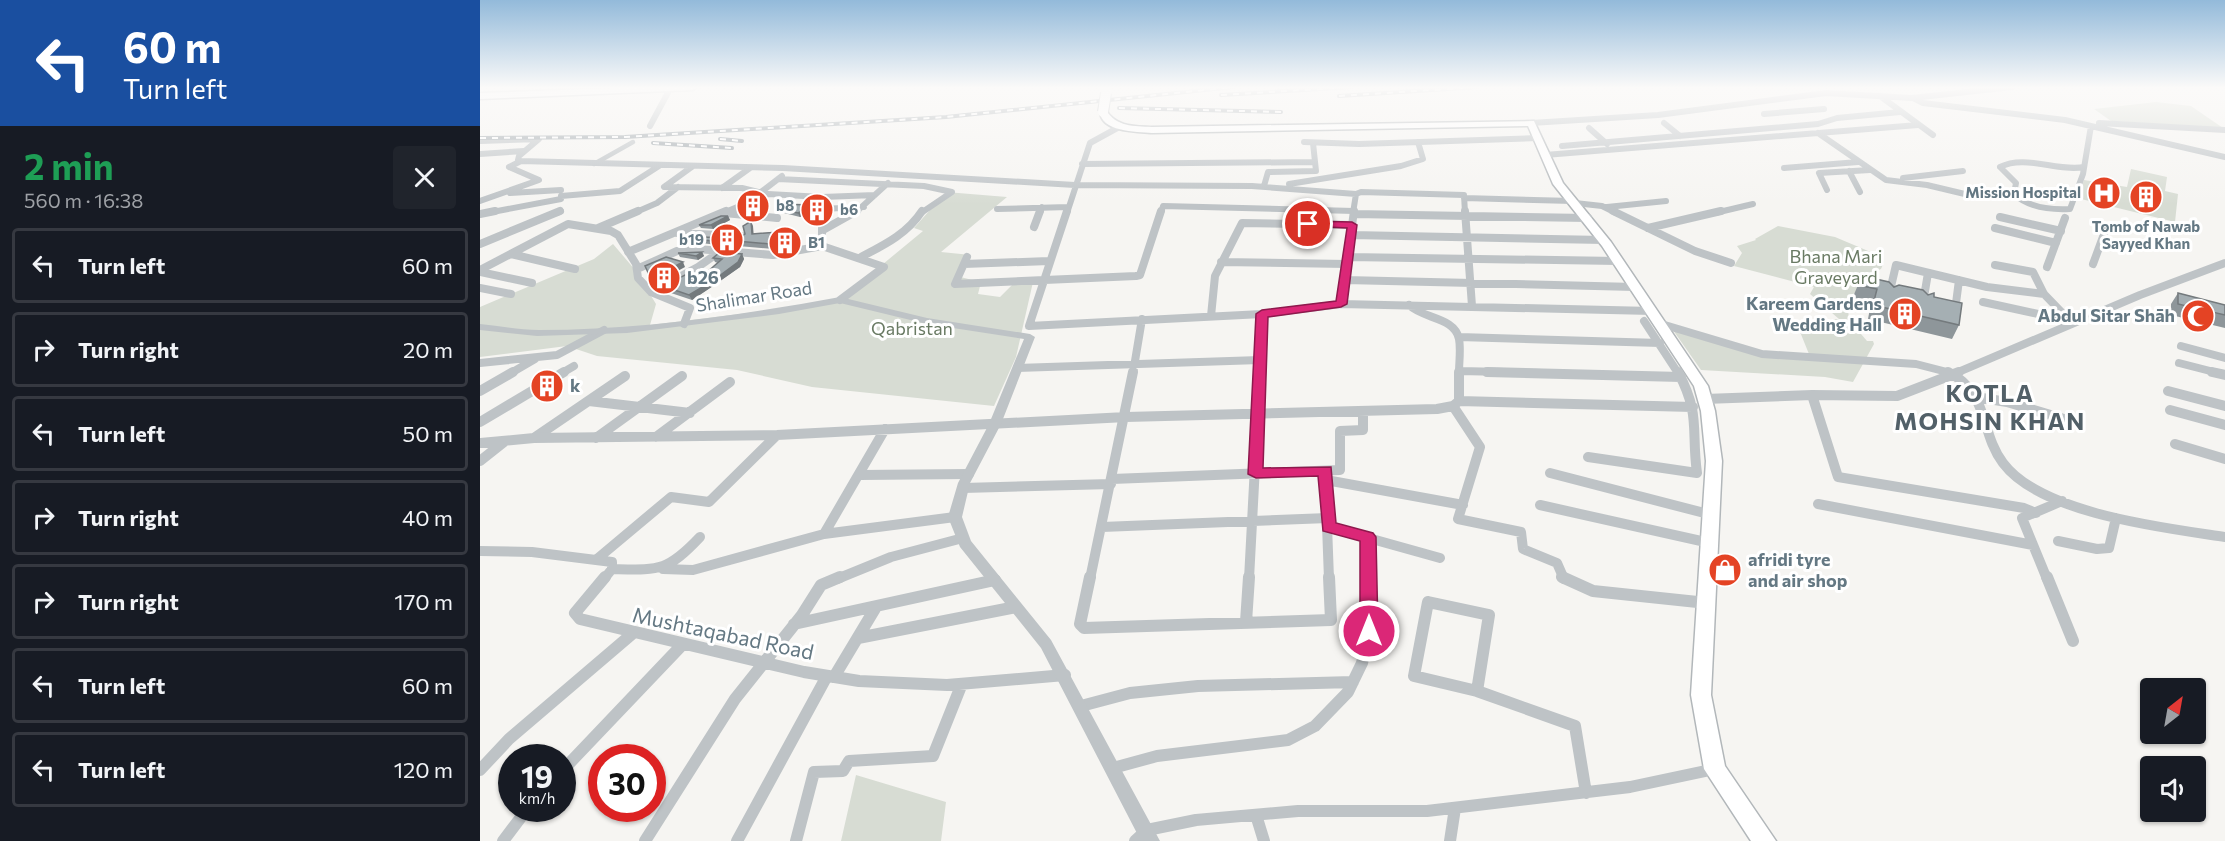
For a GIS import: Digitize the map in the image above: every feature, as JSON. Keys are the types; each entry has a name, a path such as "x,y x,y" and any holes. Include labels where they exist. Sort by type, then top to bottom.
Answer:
{"main road":[{"path":"1123,126 1152,130 1355,126"},
{"path":"1533,126 1558,184 1604,240 1635,287 1651,318 1701,386 1699,403 1714,461 1701,695 1715,769 1764,841"}],"street":[{"path":"1121,126 1090,143 1029,326 1262,314 1341,304 1472,306 1651,318 1761,354 1809,359 1923,364 1953,373 1976,397 1985,411 1994,446 2004,465 2031,486 2062,501 2116,518 2225,537"},
{"path":"1668,126 1680,136"},
{"path":"1562,146 1792,126"},
{"path":"1821,126 1829,132"},
{"path":"1545,155 1902,126"},
{"path":"1920,126 1933,135"},
{"path":"2084,167 2071,169 2011,163 2000,167 2016,183 2016,197 2036,205 2070,209 2084,167 2091,126"},
{"path":"2092,126 2225,157"},
{"path":"2165,126 2225,130"},
{"path":"1589,128 1613,150"},
{"path":"1818,133 1886,180 1928,185 1969,195"},
{"path":"1304,142 1418,142 1538,138"},
{"path":"480,141 540,139 517,158 521,161"},
{"path":"591,165 633,142"},
{"path":"1272,187 1401,166 1423,159 1418,142"},
{"path":"1264,186 1268,172 1316,171 1313,143"},
{"path":"480,154 524,151"},
{"path":"561,195 539,180 509,167 521,161 591,165 791,169 1076,185 1264,186 1356,194 1461,194 1464,198 1466,216 1472,306"},
{"path":"1082,164 1315,162"},
{"path":"1784,168 1858,162"},
{"path":"499,194 561,195 620,191 659,166"},
{"path":"693,166 664,187 742,188 764,193 822,197 875,195"},
{"path":"722,188 750,168"},
{"path":"628,252 764,193 791,169"},
{"path":"1827,190 1819,173 1870,170"},
{"path":"1849,171 1860,192"},
{"path":"1886,180 1962,171"},
{"path":"823,230 841,224 864,207 897,176"},
{"path":"480,201 539,180"},
{"path":"778,180 924,186 952,192 922,211 915,222 891,242 860,257"},
{"path":"596,229 657,203 678,187"},
{"path":"1341,304 1356,194"},
{"path":"561,195 561,211 568,224"},
{"path":"480,214 561,195"},
{"path":"822,197 822,246"},
{"path":"1464,198 1574,202 1605,207 1666,201"},
{"path":"1648,228 1753,204"},
{"path":"1049,261 965,261 955,284 1042,282 1140,275 1163,206 1587,218"},
{"path":"821,209 864,207"},
{"path":"1034,226 1042,207"},
{"path":"997,208 1068,207"},
{"path":"1605,207 1695,251 1731,263"},
{"path":"480,243 561,211"},
{"path":"721,213 777,219"},
{"path":"2000,217 2061,231"},
{"path":"2047,267 2065,218"},
{"path":"1211,316 1215,276 1242,223 1352,225"},
{"path":"480,271 568,224 596,229 618,235 637,269 638,278 651,292 690,308 684,324"},
{"path":"2093,264 2108,226"},
{"path":"1995,228 2056,243"},
{"path":"651,292 684,276 724,251 742,236 674,233"},
{"path":"1351,235 1604,240"},
{"path":"480,238 497,237"},
{"path":"637,269 677,251 724,251 773,255 795,253 822,246 842,255 870,259 884,267 840,300"},
{"path":"511,254 574,269"},
{"path":"1221,262 1468,259 1618,261"},
{"path":"480,443 534,438 777,435 1126,417 1363,411 1456,403 1699,403 1812,395 1897,396 1933,383 2071,322 2225,263"},
{"path":"1889,295 1896,265 1959,280 2044,294"},
{"path":"1995,265 2033,273 2036,283 2044,294 2071,322"},
{"path":"480,271 532,283"},
{"path":"1923,303 1928,273"},
{"path":"1345,280 1635,287"},
{"path":"1955,311 1959,280"},
{"path":"480,288 511,294"},
{"name":"Shalimar Road","path":"480,327 537,333 684,324 840,300 927,321 1030,337 1017,368"},
{"path":"1983,302 2071,322"},
{"path":"1409,305 1418,314 1449,323 1459,337 1460,371 1456,403 1480,447 1458,519 1521,532 1523,549 1557,563 1562,578 1593,591 1707,603"},
{"path":"1246,622 1256,474 1262,314"},
{"path":"1588,458 1697,473 1699,403 1660,343 1651,318"},
{"path":"1142,319 1126,417 1080,624 1084,627 1331,620 1326,475"},
{"path":"481,363 564,354 604,330"},
{"path":"1459,337 1660,343"},
{"path":"2181,346 2225,358"},
{"path":"480,391 536,358"},
{"path":"1260,360 1017,368 995,424 969,474 955,517 963,538 1046,644 1065,675 1113,768 1144,838 1196,820 1299,811 1427,811 1630,788 1715,769"},
{"path":"2179,363 2225,375"},
{"path":"480,422 574,366"},
{"path":"1460,371 1681,377"},
{"path":"534,438 625,376"},
{"path":"596,438 682,376"},
{"path":"656,437 730,382"},
{"path":"2168,391 2225,406"},
{"path":"1812,395 1838,477 2024,508 2036,513"},
{"path":"1976,397 2007,402 2064,419"},
{"path":"589,401 690,413"},
{"path":"2170,410 2225,425"},
{"path":"1326,475 1341,470 1340,431 1363,430 1363,411"},
{"path":"824,534 885,429"},
{"path":"597,559 671,497 709,502 777,435"},
{"path":"480,461 504,442"},
{"path":"2175,444 2225,459"},
{"path":"1550,473 1712,515"},
{"path":"860,475 969,474"},
{"path":"963,489 1256,474 1326,475 1463,505"},
{"path":"2062,501 2022,518 2073,641"},
{"path":"1818,504 2033,545"},
{"path":"1540,505 1710,543"},
{"path":"480,550 597,559 612,562 612,569 693,570 824,534 955,517"},
{"path":"2058,541 2097,549 2109,548 2116,518"},
{"path":"1102,527 1252,520 1328,523 1440,558"},
{"path":"663,569 675,564 700,537"},
{"path":"1113,768 1157,756 1288,740 1316,726 1348,692 1362,663 1369,631 1368,537"},
{"path":"645,841 735,699 794,624 821,585 891,557 963,538"},
{"name":"Mushtaqabad Road","path":"612,569 575,613 580,619 632,634 731,654 763,664 831,677 886,684 961,686 1065,675"},
{"path":"794,624 995,580"},
{"path":"1477,691 1490,615 1428,602 1414,676 1477,691 1575,726 1586,793"},
{"path":"737,841 831,677 876,607"},
{"path":"858,638 1016,607"},
{"path":"480,770 509,739 632,634"},
{"path":"576,756 682,645"},
{"path":"1081,706 1130,693 1198,686 1353,682"},
{"path":"796,841 814,772 843,771 849,761 933,756 961,686"},
{"path":"1450,841 1455,808"},
{"path":"1256,815 1264,841"},
{"path":"502,841 517,822"}],"green space":[{"path":"2131,169 2167,177 2165,191 2178,194 2175,222 2077,198 2084,180 2127,187"},
{"name":"Qabristan","path":"946,192 1007,197 941,252 971,255 956,276 981,282 978,294 1000,297 1013,284 1033,282 1016,357 994,406 812,387 737,370 597,356 567,346 480,357 480,307 594,259 613,244 636,271 656,304 650,325 837,302 923,231 914,228"},
{"name":"Bhana Mari Graveyard","path":"1778,226 1835,237 1880,256 1884,262 1881,269 1868,274 1863,289 1847,297 1849,320 1867,341 1873,341 1874,344 1853,382 1825,377 1701,370 1668,323 1762,354 1811,359 1796,322 1839,319 1810,294 1814,287 1734,266 1742,253 1737,246 1756,240"},
{"path":"856,775 946,802 941,841 841,841"}],"building":[{"path":"753,198 761,200 754,204 743,203"},
{"path":"775,204 814,205 798,213 775,208"},
{"path":"721,216 728,216 711,225 699,225"},
{"path":"751,221 752,234 793,231 786,241 771,244 736,241 745,234 743,226"},
{"path":"702,237 723,238 718,241 698,240"},
{"path":"702,252 696,256 678,253"},
{"path":"720,252 742,254 738,262 689,295 663,286 685,275 695,279 706,273 722,259 713,258"},
{"path":"666,257 683,262 651,279 645,266"},
{"path":"1867,277 1889,282 1894,287 1899,285 1923,290 1928,295 1934,293 1934,297 1962,303 1959,325 1873,305 1877,289 1858,285"},
{"path":"2178,293 2225,305 2225,315 2178,304"}],"railway":[{"path":"480,138 625,137 798,126"},
{"path":"720,139 742,141"},
{"path":"653,143 732,148"}],"place":[{"name":"Mission Hospital","path":"2104,193"},
{"name":"Tomb of Nawab Sayyed Khan","path":"2146,197"},
{"name":"b8","path":"753,206"},
{"name":"b6","path":"817,210"},
{"name":"b19","path":"727,240"},
{"name":"B1","path":"785,243"},
{"name":"b26","path":"664,278"},
{"name":"Kareem Gardens Wedding Hall","path":"1905,314"},
{"name":"Abdul Sitar Shāh","path":"2198,316"},
{"name":"k","path":"547,386"},
{"name":"afridi tyre and air shop","path":"1725,570"}],"district":[{"name":"KOTLA MOHSIN KHAN","path":"1990,408"}],"route":[{"path":"1308,224 1352,225 1341,304 1262,314 1256,474 1325,471 1329,527 1368,537 1369,631"}]}
